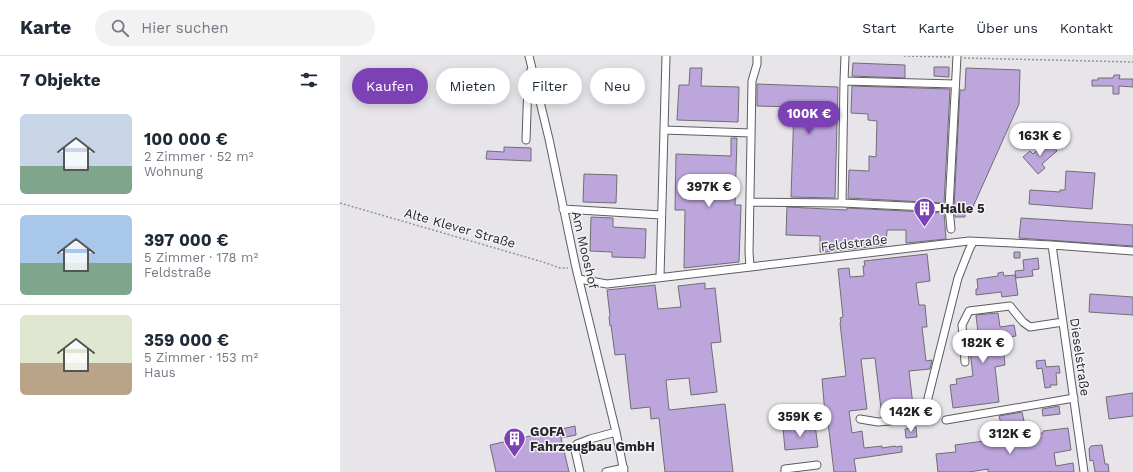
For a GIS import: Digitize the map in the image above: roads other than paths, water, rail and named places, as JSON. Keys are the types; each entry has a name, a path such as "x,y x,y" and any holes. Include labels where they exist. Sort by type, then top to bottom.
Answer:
{"street":[{"name":"Am Mooshof","path":"529,56 531,68"},
{"path":"660,278 666,56"},
{"path":"750,267 752,81 757,64 757,56"},
{"path":"842,203 845,56"},
{"path":"951,229 950,208 957,57"},
{"path":"844,81 955,84"},
{"path":"526,140 527,104"},
{"name":"Am Mooshof","path":"540,104 576,268 624,470"},
{"path":"664,130 751,133"},
{"path":"750,202 842,203 950,208"},
{"path":"563,209 661,215"},
{"path":"860,418 878,422 923,418 958,278 973,242"},
{"name":"Feldstraße","path":"579,279 608,284 973,242 1052,245 1133,251"},
{"name":"Dieselstraße","path":"1052,245 1084,472"},
{"path":"965,362 962,325 969,311 1010,306 1023,322 1030,327 1063,322"},
{"path":"946,420 1074,398"},
{"path":"580,472 575,450 577,444 616,432"},
{"path":"785,472 785,469 817,465"},
{"path":"606,472 624,470"}],"place":[{"name":"Halle 5","path":"925,228"},
{"name":"GOFA Fahrzeugbau GmbH","path":"515,458"}]}
